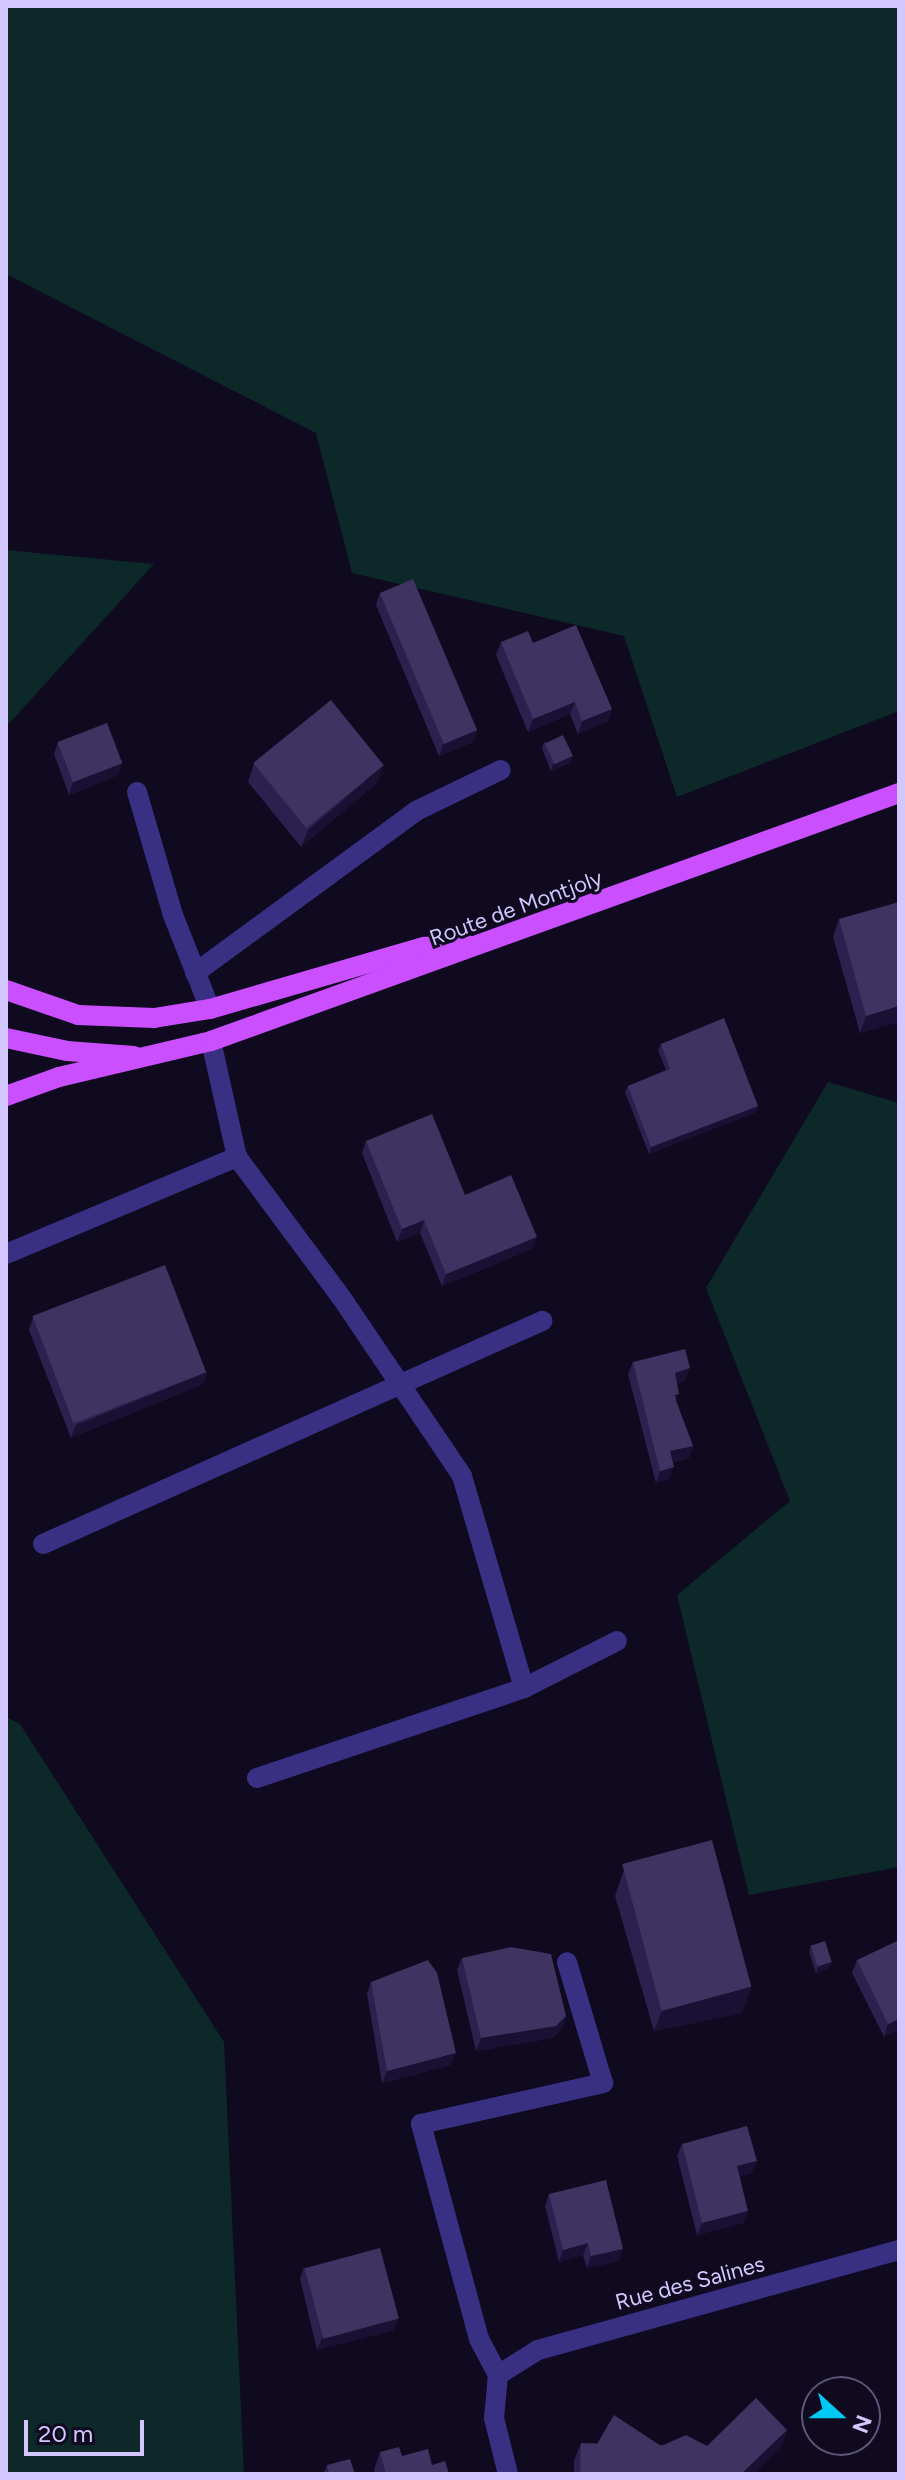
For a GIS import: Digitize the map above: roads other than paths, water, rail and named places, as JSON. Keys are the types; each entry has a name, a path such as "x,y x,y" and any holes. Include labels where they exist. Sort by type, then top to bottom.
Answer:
{"main road":[{"name":"Route de Montjoly","path":"6,1096 211,1041 494,942 899,793"},
{"path":"6,990 78,1015 154,1018 210,1009 413,949 494,942"},
{"name":"Route de Montjoly","path":"6,1038 67,1051 146,1057"}],"street":[{"path":"195,973 416,811 501,770"},
{"path":"137,792 195,973 210,1009"},
{"path":"211,1041 237,1157 462,1476 524,1688"},
{"path":"6,1254 237,1157"},
{"path":"43,1544 401,1388 542,1321"},
{"path":"257,1778 524,1688 617,1641"},
{"path":"508,2474 494,2418 498,2375 479,2339 421,2124 603,2083 567,1962"},
{"name":"Rue des Salines","path":"498,2375 538,2350 899,2250"}]}
